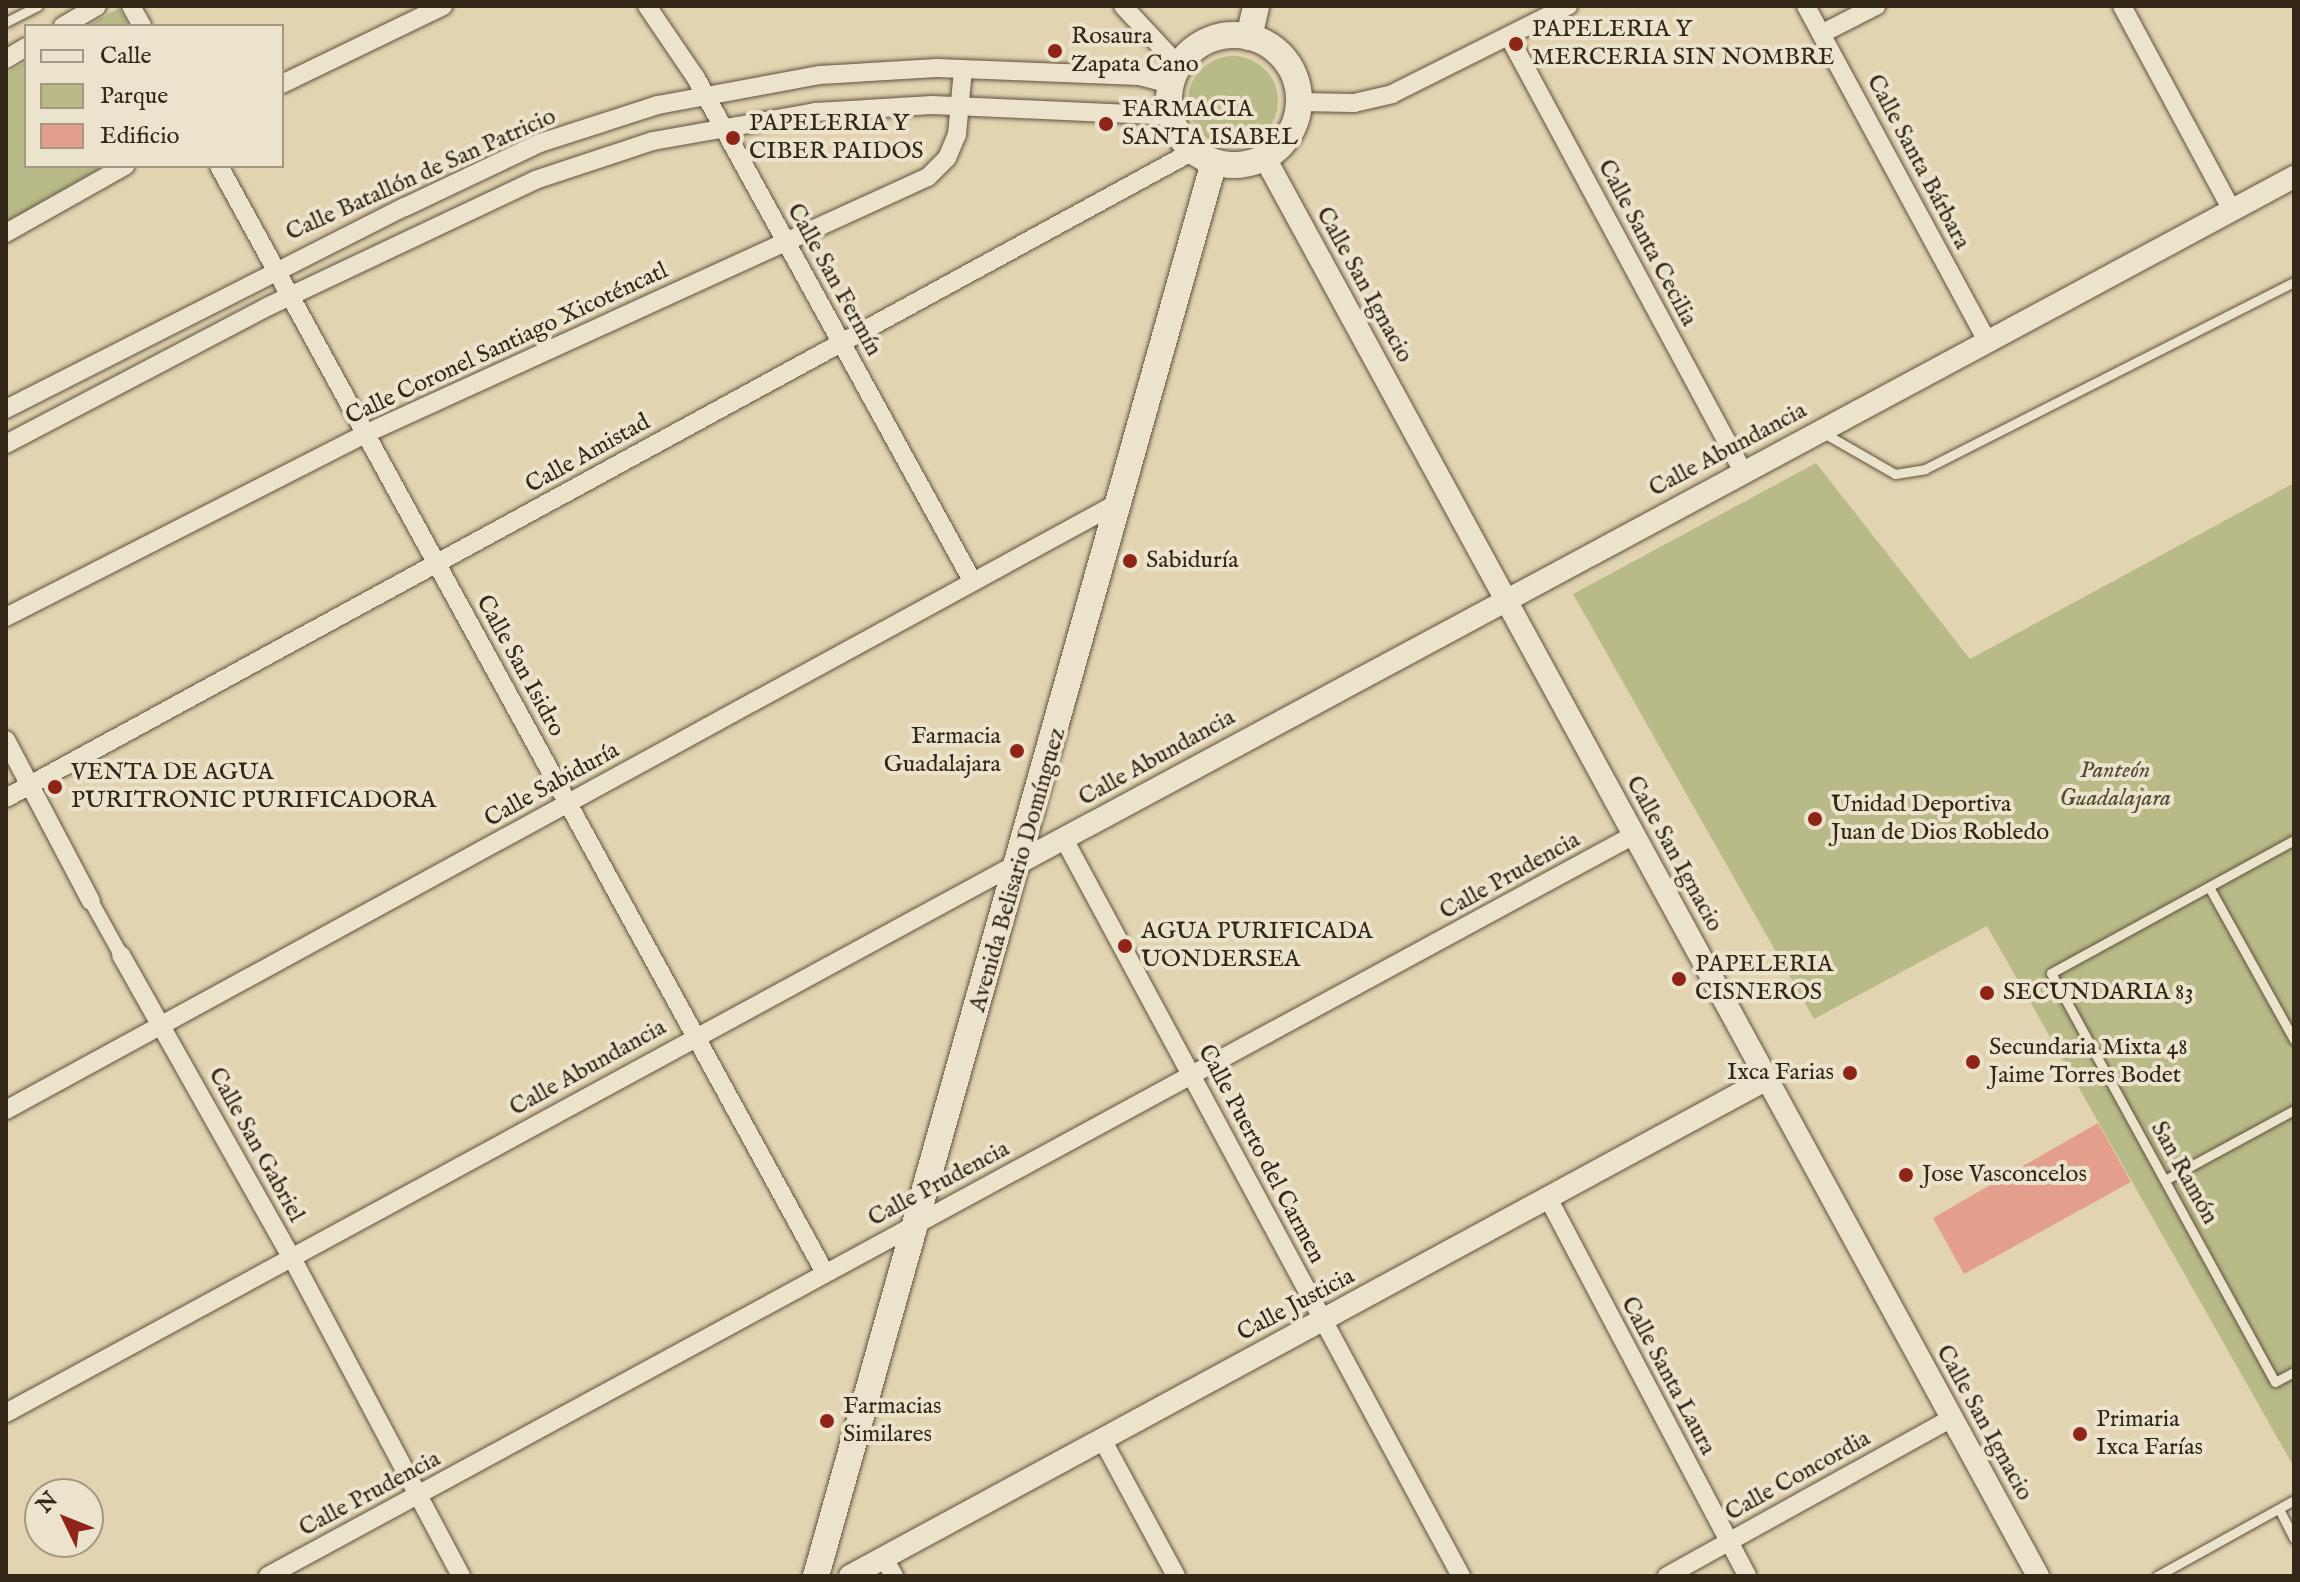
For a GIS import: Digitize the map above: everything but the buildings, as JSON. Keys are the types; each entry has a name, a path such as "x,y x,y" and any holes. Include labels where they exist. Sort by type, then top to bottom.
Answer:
{"main road":[{"path":"1249,37 1256,6"},
{"path":"1249,37 1273,47 1288,62 1300,102 1295,125 1265,158 1231,165 1204,157 1171,116 1176,75 1204,43 1249,37"},
{"name":"Avenida Belisario Domínguez","path":"816,1576 1121,501 1204,157"}],"street":[{"path":"66,24 97,6"},
{"path":"131,6 141,24"},
{"path":"284,83 443,6"},
{"name":"Calle San Fermín","path":"647,6 705,94 973,582"},
{"path":"1123,6 1176,75"},
{"path":"1300,102 1354,103 1392,94 1568,6"},
{"name":"Calle Santa Bárbara","path":"1806,6 1987,341"},
{"path":"1821,34 1876,6"},
{"path":"2122,6 2232,210"},
{"name":"Calle Santa Cecilia","path":"1509,37 1743,471"},
{"path":"6,59 24,48"},
{"name":"Calle Batallón de San Patricio","path":"6,409 275,269 540,143 705,94 820,75 963,69 1176,75"},
{"name":"Calle Coronel Santiago Xicoténcatl","path":"6,617 365,434 928,177 953,148 963,69"},
{"path":"6,444 290,296 535,180 722,125 815,112 960,106 1171,116"},
{"name":"Calle Amistad","path":"6,798 841,343 1204,157"},
{"name":"Calle San Ignacio","path":"1265,158 2038,1576"},
{"path":"6,233 121,168"},
{"name":"Calle San Isidro","path":"220,168 825,1273"},
{"name":"Calle Abundancia","path":"6,1413 1505,599 2294,177"},
{"name":"Calle Sabiduría","path":"6,1110 1121,501"},
{"name":"Calle San Gabriel","path":"6,740 28,787 292,1258 461,1576"},
{"name":"Calle Prudencia","path":"268,1576 1634,835"},
{"name":"Calle Puerto del Carmen","path":"1064,839 1461,1576"},
{"name":"Calle Justicia","path":"850,1576 889,1567 1102,1439 1767,1079"},
{"name":"Calle Santa Laura","path":"1548,1198 1747,1576"},
{"name":"Calle Concordia","path":"1667,1576 1952,1418"},
{"path":"1102,1439 1176,1576"}],"lane":[{"path":"6,22 38,6"},
{"path":"1819,430 1895,474 1925,469 2294,282"},
{"name":"San Ramón","path":"2294,840 2051,973 2275,1382 2294,1372"},
{"path":"2209,887 2294,1040"},
{"path":"2165,1180 2294,1110"},
{"path":"2157,1576 2294,1500"},
{"path":"2279,1509 2294,1538"}],"green space":[{"path":"119,8 128,24 91,24"},
{"path":"1233,56 1258,64 1270,76 1278,101 1270,126 1258,138 1233,146 1208,138 1196,126 1188,101 1196,76 1208,64"},
{"path":"24,63 24,168 100,168 6,222 6,73"},
{"name":"Panteón Guadalajara","path":"1816,463 1970,659 2294,483 2294,1467 1987,926 1814,1019 1573,594"}],"place":[{"name":"PAPELERIA Y MERCERIA SIN NOMBRE","path":"1516,44"},
{"name":"Rosaura Zapata Cano","path":"1055,51"},
{"name":"FARMACIA SANTA ISABEL","path":"1106,124"},
{"name":"PAPELERIA Y CIBER PAIDOS","path":"733,138"},
{"name":"Sabiduría","path":"1130,561"},
{"name":"Farmacia Guadalajara","path":"1017,751"},
{"name":"VENTA DE AGUA PURITRONIC PURIFICADORA","path":"55,787"},
{"name":"Unidad Deportiva Juan de Dios Robledo","path":"1815,819"},
{"name":"AGUA PURIFICADA UONDERSEA","path":"1125,946"},
{"name":"PAPELERIA CISNEROS","path":"1679,979"},
{"name":"SECUNDARIA 83","path":"1987,993"},
{"name":"Secundaria Mixta 48 Jaime Torres Bodet","path":"1973,1062"},
{"name":"Ixca Farias","path":"1850,1073"},
{"name":"Jose Vasconcelos","path":"1906,1175"},
{"name":"Farmacias Similares","path":"827,1421"},
{"name":"Primaria Ixca Farías","path":"2080,1434"}]}
